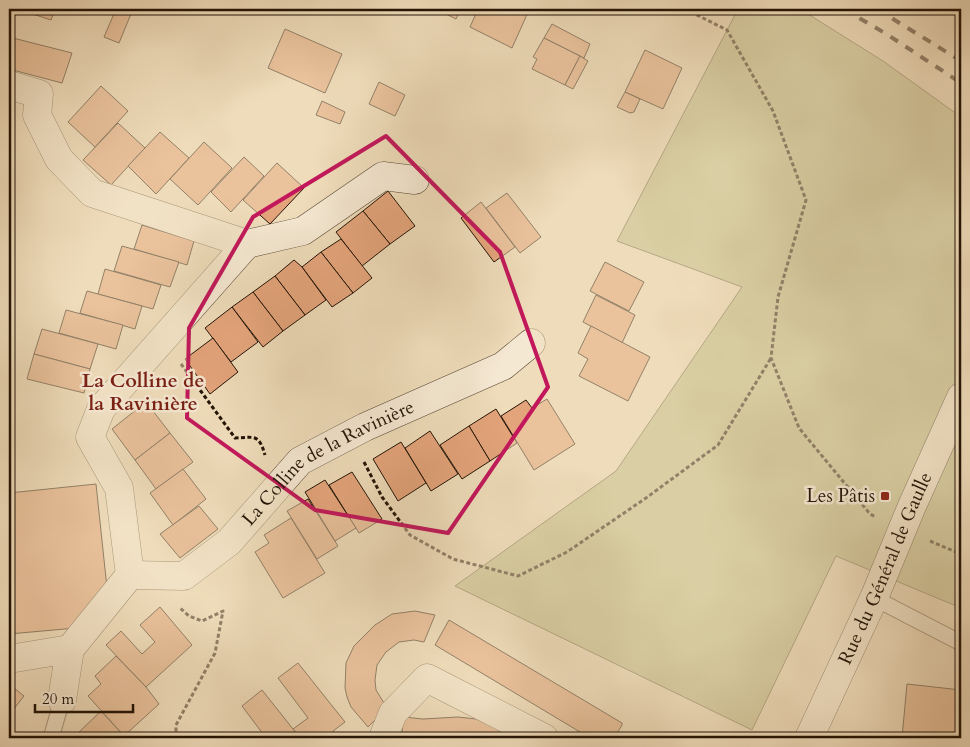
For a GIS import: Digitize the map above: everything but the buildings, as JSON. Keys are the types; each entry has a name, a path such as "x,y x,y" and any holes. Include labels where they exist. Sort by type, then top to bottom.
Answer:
{"street":[{"path":"9,85 39,94 37,116 59,159 92,193 247,244 303,231 383,176 415,180"},
{"path":"62,700 70,649 130,575 119,488 90,437 101,409 247,244"},
{"name":"La Colline de la Ravinière","path":"130,575 184,576 229,542 300,461 350,435 503,366 531,342"},
{"name":"Rue du Général de Gaulle","path":"809,738 874,598 961,396"},
{"path":"9,659 70,649"},
{"path":"383,738 393,713 427,678 544,738"}],"lane":[{"path":"874,598 961,643"},
{"path":"52,738 62,700"}],"path":[{"path":"350,435 382,497 410,535 453,559 518,576 567,552 646,498 718,444 771,358 778,296 806,200 773,111 727,30 684,9"},
{"path":"163,339 235,438 254,437"},
{"path":"771,358 799,428 870,514 902,530"},
{"path":"160,576 177,604 189,616 202,621 223,611 215,653 176,725 176,738"}],"highlighted area":[{"path":"386,136 500,252 548,387 448,533 315,510 187,418 189,328 253,217"}],"shaded area":[{"path":"738,9 800,9 883,61 961,117 961,608 836,556 752,730 455,586 616,471 742,287 617,241"}],"railway":[{"path":"844,9 888,35 961,83"},
{"path":"877,9 961,61"}],"place":[{"name":"Les Pâtis","path":"885,496"}],"district":[{"name":"La Colline de la Ravinière","path":"143,392"}]}
